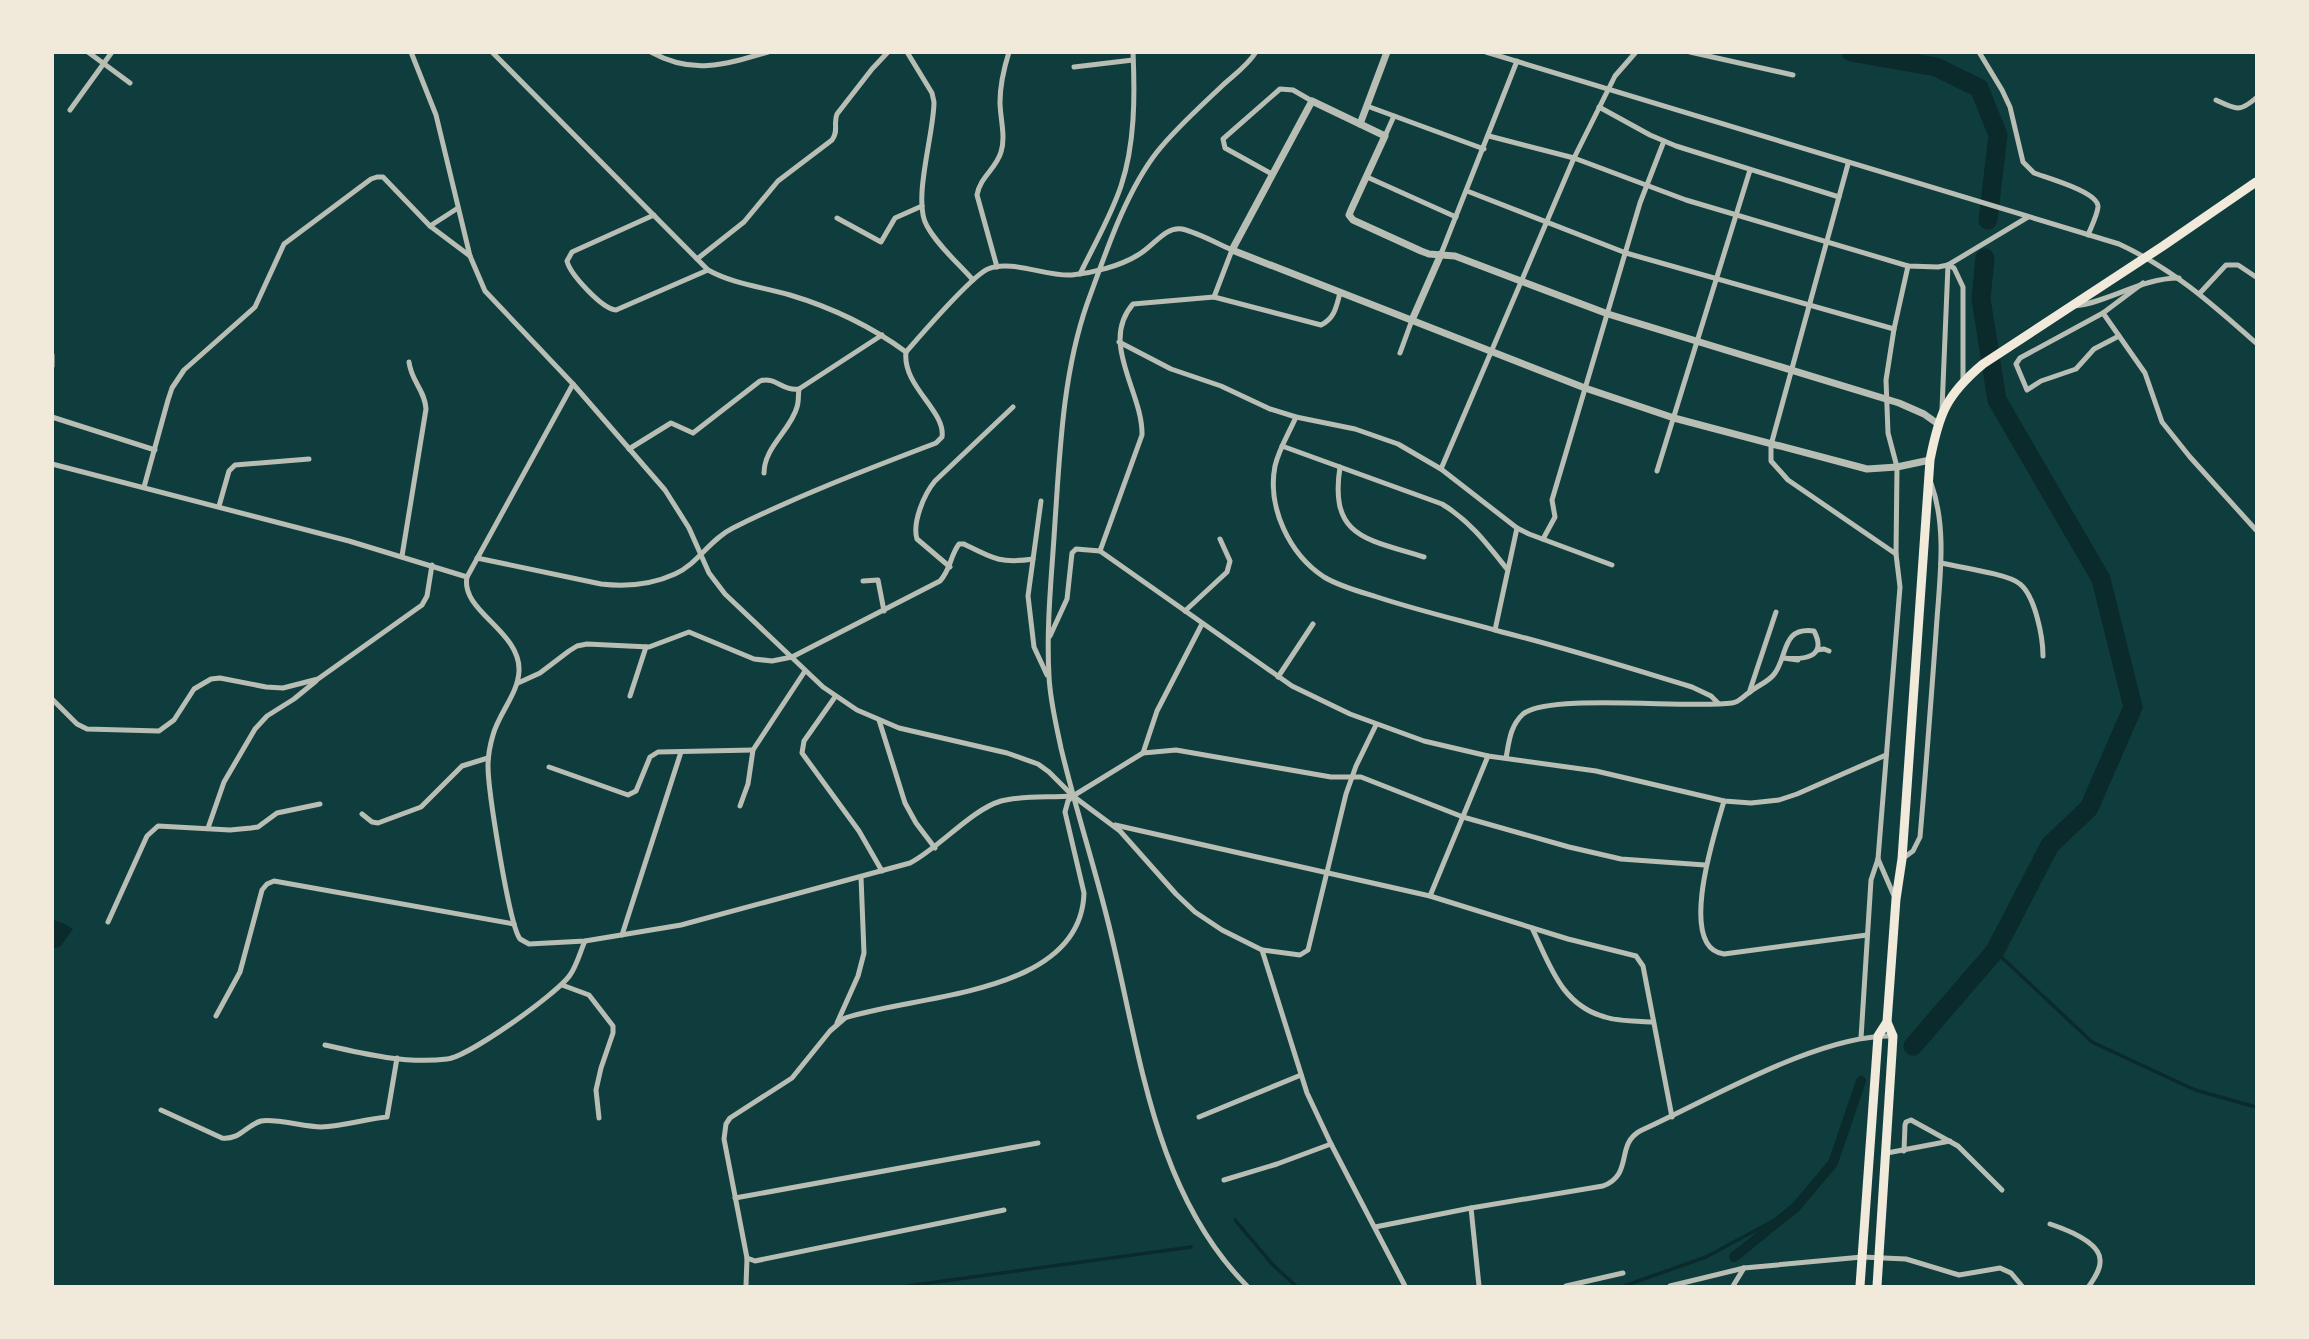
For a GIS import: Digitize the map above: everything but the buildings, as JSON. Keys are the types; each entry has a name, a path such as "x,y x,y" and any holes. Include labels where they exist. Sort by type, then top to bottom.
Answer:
{"main road":[{"path":"1860,1286 1878,1036 1886,1022 1902,859 1930,460 1942,412 1963,381 2001,351 2129,269 2256,182"},
{"path":"1877,1286 1893,1036 1886,1022"}],"street":[{"path":"88,52 130,83"},
{"path":"70,110 112,52"},
{"path":"411,52 436,115 470,256 479,281 492,300 573,384 678,509 709,573 725,594 835,696 879,720 916,733 1025,758 1049,772 1073,796 1126,837 1168,886 1195,912 1222,930 1262,950 1300,955 1308,950 1325,874 1352,777 1376,724"},
{"path":"492,52 708,270 729,279 807,301 882,335 906,352"},
{"path":"650,52 675,64 696,66 737,61 768,52"},
{"path":"697,259 744,222 778,181 832,141 836,135 837,114 888,52"},
{"path":"907,52 932,93 934,102 922,206 928,228 974,280"},
{"path":"997,267 977,195 978,187 1002,152 1000,101 1002,78 1009,52"},
{"path":"1080,274 1121,188 1128,161 1133,106 1133,52"},
{"path":"1247,1286 1215,1247 1196,1218 1181,1191 1161,1142 1052,705 1049,640 1058,477 1065,411 1073,360 1086,308 1131,195 1156,153 1195,112 1247,65 1256,52"},
{"path":"1360,124 1387,52"},
{"path":"1486,52 1848,164 2119,244 2180,278 2256,343"},
{"path":"1441,469 1519,281 1574,158 1608,89 1636,52"},
{"path":"1690,52 1716,55 1793,75"},
{"path":"1979,52 2010,107 2023,162 2034,173 2088,194 2096,201 2098,207 2088,235"},
{"path":"1074,67 1133,60"},
{"path":"1400,354 1517,61"},
{"path":"1272,174 1222,144 1226,135 1280,89 1287,88 1385,136"},
{"path":"2216,100 2240,108 2256,98"},
{"path":"1214,297 1231,250 1312,101"},
{"path":"1367,106 1484,149"},
{"path":"1599,107 1664,141 1839,197"},
{"path":"1394,116 1349,215 1353,220 1421,251 1455,256 1608,314 1886,399 1911,408 1938,424"},
{"path":"1489,136 1574,158 1736,215 1908,266 1948,265 2028,217"},
{"path":"1543,539 1555,517 1552,500 1646,185 1664,141"},
{"path":"1848,164 1771,445 1771,461 1788,480 1896,554"},
{"path":"1657,471 1750,170"},
{"path":"144,487 168,400 178,379 184,370 255,307 277,254 293,235 377,177 383,177 430,226 470,256"},
{"path":"1367,177 1456,217"},
{"path":"1467,191 1626,253 1894,329"},
{"path":"837,218 881,242 895,218 922,206"},
{"path":"430,226 458,208"},
{"path":"654,215 572,252 566,261 570,270 611,310 621,309 708,270"},
{"path":"478,558 611,585 632,586 674,575 731,528 825,486 936,443 942,437 941,425 906,367 906,352 974,280 988,269 997,267 1080,274 1137,256 1154,245 1167,230 1181,229 1585,388 1674,418 1867,469 1897,467 1930,460"},
{"path":"1948,265 1954,268 1963,287 1963,381"},
{"path":"1942,412 1948,265"},
{"path":"2200,293 2226,265 2238,265 2256,277"},
{"path":"1861,1038 1871,880 1878,859 1900,587 1896,554 1897,467 1888,433 1886,380 1908,266"},
{"path":"2071,307 2090,303 2143,283 2180,278"},
{"path":"2119,335 2094,349 2076,369 2041,381 2027,390 2016,364 2020,358 2103,313 2143,283"},
{"path":"1100,551 1142,435 1143,421 1119,342 1123,318 1133,304 1214,297 1321,324 1329,321 1334,314 1340,293"},
{"path":"2103,313 2145,373 2162,422 2256,530"},
{"path":"629,449 671,423 693,433 760,381 770,379 786,389 799,389 882,335"},
{"path":"1119,342 1171,369 1221,386 1270,409 1374,435 1413,451 1441,469 1517,528 1612,565"},
{"path":"52,355 52,366"},
{"path":"402,556 426,410 423,391 414,378 409,362"},
{"path":"573,384 467,577 466,584 472,600 509,639 520,672 493,734 488,758 489,783 514,924 517,936 525,943 585,941 692,923 909,863 998,802 1073,796"},
{"path":"764,473 771,450 797,407 799,389"},
{"path":"950,567 920,543 915,533 927,493 934,481 1013,407"},
{"path":"52,417 155,450"},
{"path":"1296,417 1276,464 1273,500 1290,539 1314,569 1334,582 1369,595 1692,687 1712,696 1718,703"},
{"path":"1282,446 1430,499 1454,511 1476,530 1507,569"},
{"path":"219,506 229,471 235,465 309,460"},
{"path":"52,464 219,506 402,556 467,577"},
{"path":"1340,467 1336,487 1337,503 1348,524 1365,537 1424,557"},
{"path":"1902,859 1913,850 1920,837 1941,563 1939,508 1929,478"},
{"path":"1041,501 1028,596 1034,648 1049,678"},
{"path":"1495,630 1517,528"},
{"path":"1185,611 1227,572 1230,561 1220,539"},
{"path":"517,684 540,673 577,646 646,647 689,632 754,660 772,661 792,657 940,581 950,567 955,549 961,544 995,559 1009,562 1032,559"},
{"path":"1049,640 1067,599 1072,553 1076,549 1100,551 1111,556 1278,677 1311,696 1424,741 1488,755 1596,771 1724,801 1751,803 1779,800 1886,755"},
{"path":"1941,563 2004,577 2021,584 2041,627 2043,656"},
{"path":"208,828 224,782 256,729 267,716 422,605 427,596 432,565"},
{"path":"863,581 878,580 884,611"},
{"path":"1748,692 1776,612"},
{"path":"1143,753 1157,711 1202,624"},
{"path":"1278,677 1313,624"},
{"path":"1506,758 1510,733 1515,724 1531,709 1542,706 1734,703 1770,678 1783,658 1785,645 1792,635 1803,630 1814,631 1819,641 1817,650 1810,657 1798,660 1783,658"},
{"path":"630,696 646,647"},
{"path":"1817,650 1829,651"},
{"path":"740,806 748,784 753,750 805,671"},
{"path":"52,699 77,724 87,729 159,731 174,720 194,689 202,682 220,678 283,688 318,679"},
{"path":"835,696 804,741 802,753 859,831 882,872"},
{"path":"879,720 905,803 934,848"},
{"path":"549,767 628,795 636,791 650,757 658,752 753,750"},
{"path":"837,1023 853,1015 980,989 1033,967 1060,948 1075,927 1084,903 1066,806 1073,796 1143,753 1176,750 1195,752 1331,777 1370,779 1462,817 1620,859 1705,865"},
{"path":"622,935 681,751"},
{"path":"1430,896 1488,755"},
{"path":"362,814 378,823 421,807 462,766 488,758"},
{"path":"1724,801 1705,865 1701,914 1703,934 1709,948 1717,954 1724,954 1867,935"},
{"path":"108,922 152,829 168,825 230,830 258,827 277,813 320,804"},
{"path":"1112,825 1430,896 1568,939 1636,956 1643,966 1672,1117"},
{"path":"1878,859 1896,899"},
{"path":"746,1286 747,1258 724,1139 726,1124 735,1114 792,1078 837,1023 858,976 864,953 861,877"},
{"path":"216,1016 240,972 262,890 274,881 514,924"},
{"path":"1532,928 1562,989 1574,1002 1605,1017 1653,1022"},
{"path":"324,1045 368,1055 397,1058 436,1060 456,1057 522,1015 562,985 576,963 585,941"},
{"path":"1262,950 1312,1105 1405,1286"},
{"path":"562,985 589,995 613,1026 598,1079 596,1105 599,1118"},
{"path":"1375,1227 1610,1183 1620,1174 1627,1146 1634,1135 1789,1062 1861,1038 1893,1036"},
{"path":"161,1110 228,1139 266,1121 321,1127 387,1117 397,1058"},
{"path":"1199,1117 1301,1075"},
{"path":"1904,1151 1905,1125 1909,1120 1950,1141 1967,1154 2002,1190"},
{"path":"1887,1153 1950,1141"},
{"path":"735,1198 1038,1143"},
{"path":"1224,1180 1331,1144"},
{"path":"1471,1208 1479,1286"},
{"path":"747,1258 755,1261 1004,1210"},
{"path":"2050,1224 2082,1238 2098,1251 2101,1260 2099,1269 2089,1286"},
{"path":"1670,1286 1744,1268 1862,1256 1906,1259 1959,1275 2000,1268 2011,1273 2022,1286"},
{"path":"1733,1286 1744,1268"},
{"path":"1566,1286 1623,1273"}],"water":[{"path":"53,920 73,929 60,947 53,948"}],"waterway":[{"path":"1851,52 1936,67 1979,88 1998,135 1988,220"},
{"path":"1913,1046 1995,951 2050,845 2089,808 2133,707 2101,579 1997,400 1981,299 1985,258"},
{"path":"1995,951 2092,1042 2195,1090 2256,1107"},
{"path":"1734,1257 1796,1207 1833,1163 1861,1081"},
{"path":"1624,1286 1706,1257 1788,1213"},
{"path":"1235,1220 1273,1265 1296,1286"},
{"path":"907,1286 1191,1247"}]}
